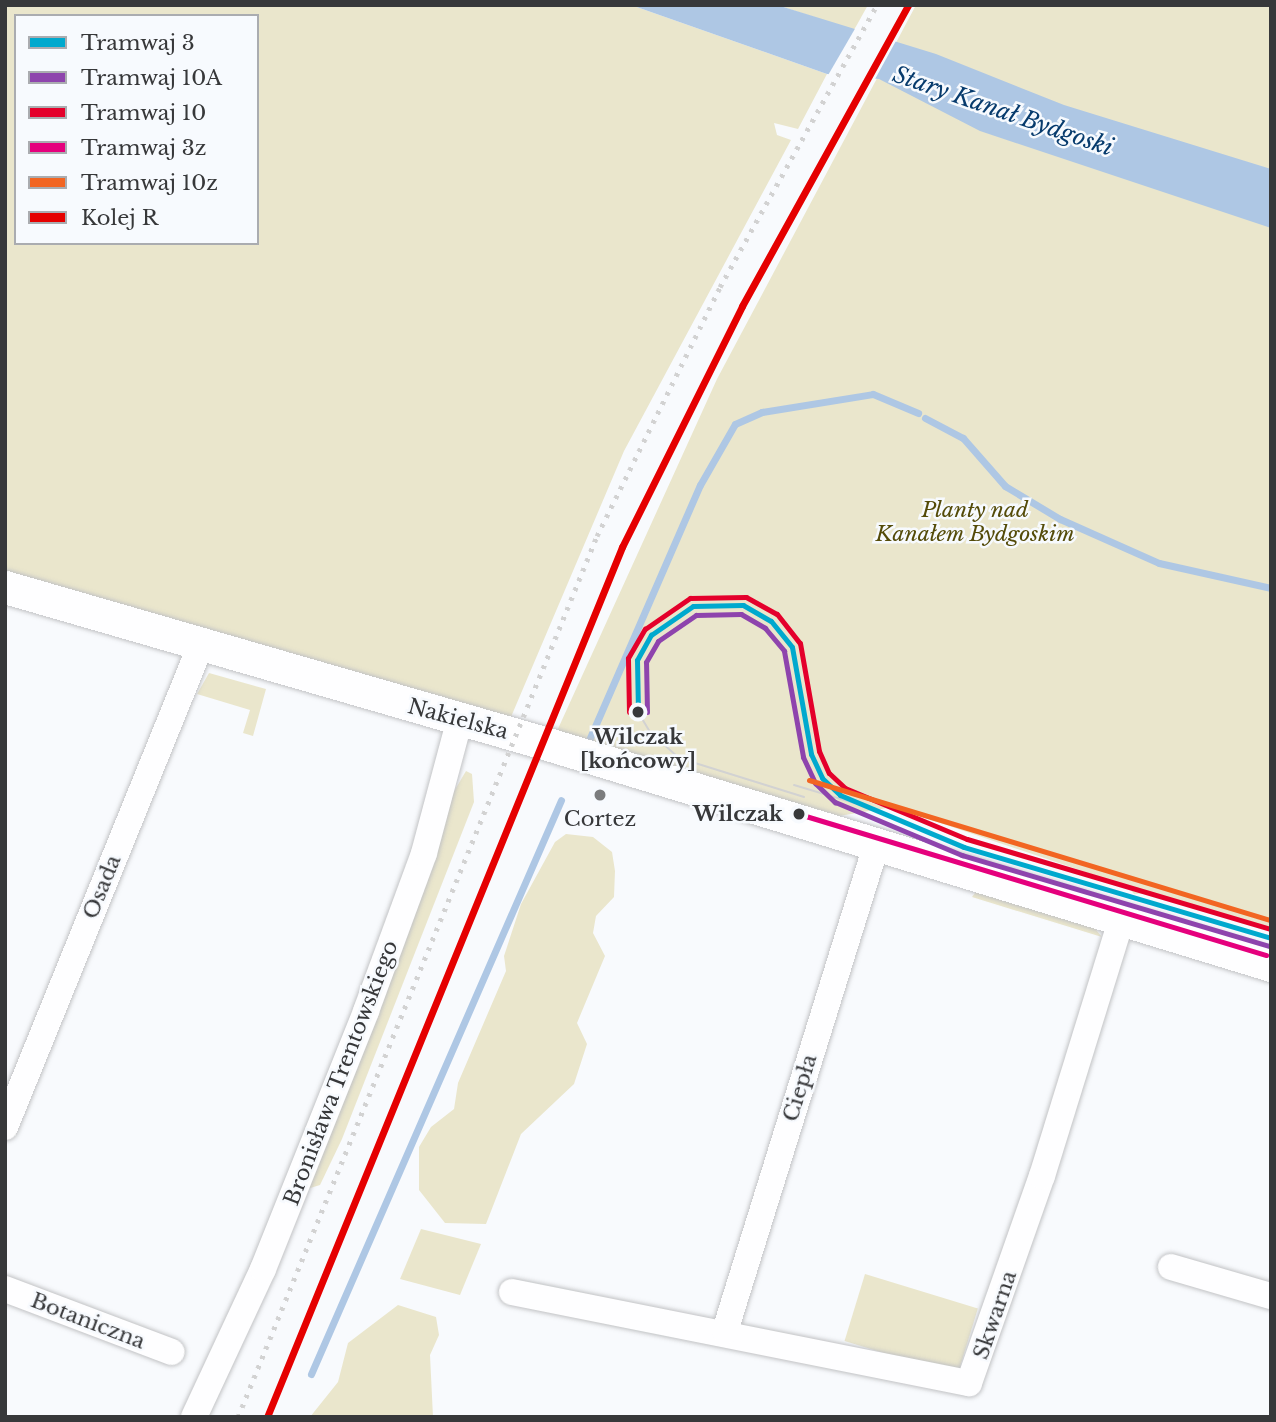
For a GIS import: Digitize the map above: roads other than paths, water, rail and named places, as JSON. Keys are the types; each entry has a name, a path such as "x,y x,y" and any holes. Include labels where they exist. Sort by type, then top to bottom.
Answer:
{"main road":[{"name":"Nakielska","path":"5,587 200,647 460,719 1121,921 1271,964"}],"street":[{"name":"Osada","path":"5,1127 200,647"},
{"name":"Bronisława Trentowskiego","path":"194,1417 263,1269 366,1011 424,853 460,719"},
{"name":"Ciepła","path":"725,1331 876,846"},
{"name":"Skwarna","path":"512,1292 725,1331 969,1383 1042,1176 1121,921"},
{"path":"1171,1267 1271,1296"},
{"name":"Botaniczna","path":"5,1289 172,1352"}],"water":[{"name":"Stary Kanał Bydgoski","path":"631,5 777,5 936,54 1064,105 1271,169 1271,228 980,131 879,79 827,74"}],"waterway":[{"path":"589,740 700,485 735,424 762,412 873,394 918,413"},
{"path":"925,418 963,438 1005,486 1060,519 1159,563 1271,588"},
{"path":"311,1374 561,800"}],"tram line":[{"name":"10","path":"629,712 628,658 645,629 690,598 746,597 777,614 800,643 819,751 829,773 845,788 967,839 1271,929"},
{"name":"3","path":"638,712 637,660 651,635 693,606 743,605 771,621 792,647 811,754 822,778 840,795 964,847 1271,938"},
{"name":"10A","path":"647,712 646,662 658,641 696,615 741,614 765,628 784,651 803,757 815,783 835,802 962,855 1269,946"},
{"path":"638,712 650,732 679,758 804,797"},
{"name":"10z","path":"809,780 1271,920"},
{"path":"794,785 854,803"},
{"name":"3z","path":"799,814 1266,955"}],"railway":[{"path":"238,1417 597,536 720,287 877,5"}],"rail line":[{"name":"R","path":"267,1417 622,547 742,306 908,5"}],"place":[{"name":"Wilczak [końcowy]","path":"638,712"},
{"name":"Cortez","path":"600,795"},
{"name":"Wilczak","path":"799,814"}],"park label":[{"name":"Planty nad Kanałem Bydgoskim","path":"975,522"}]}
